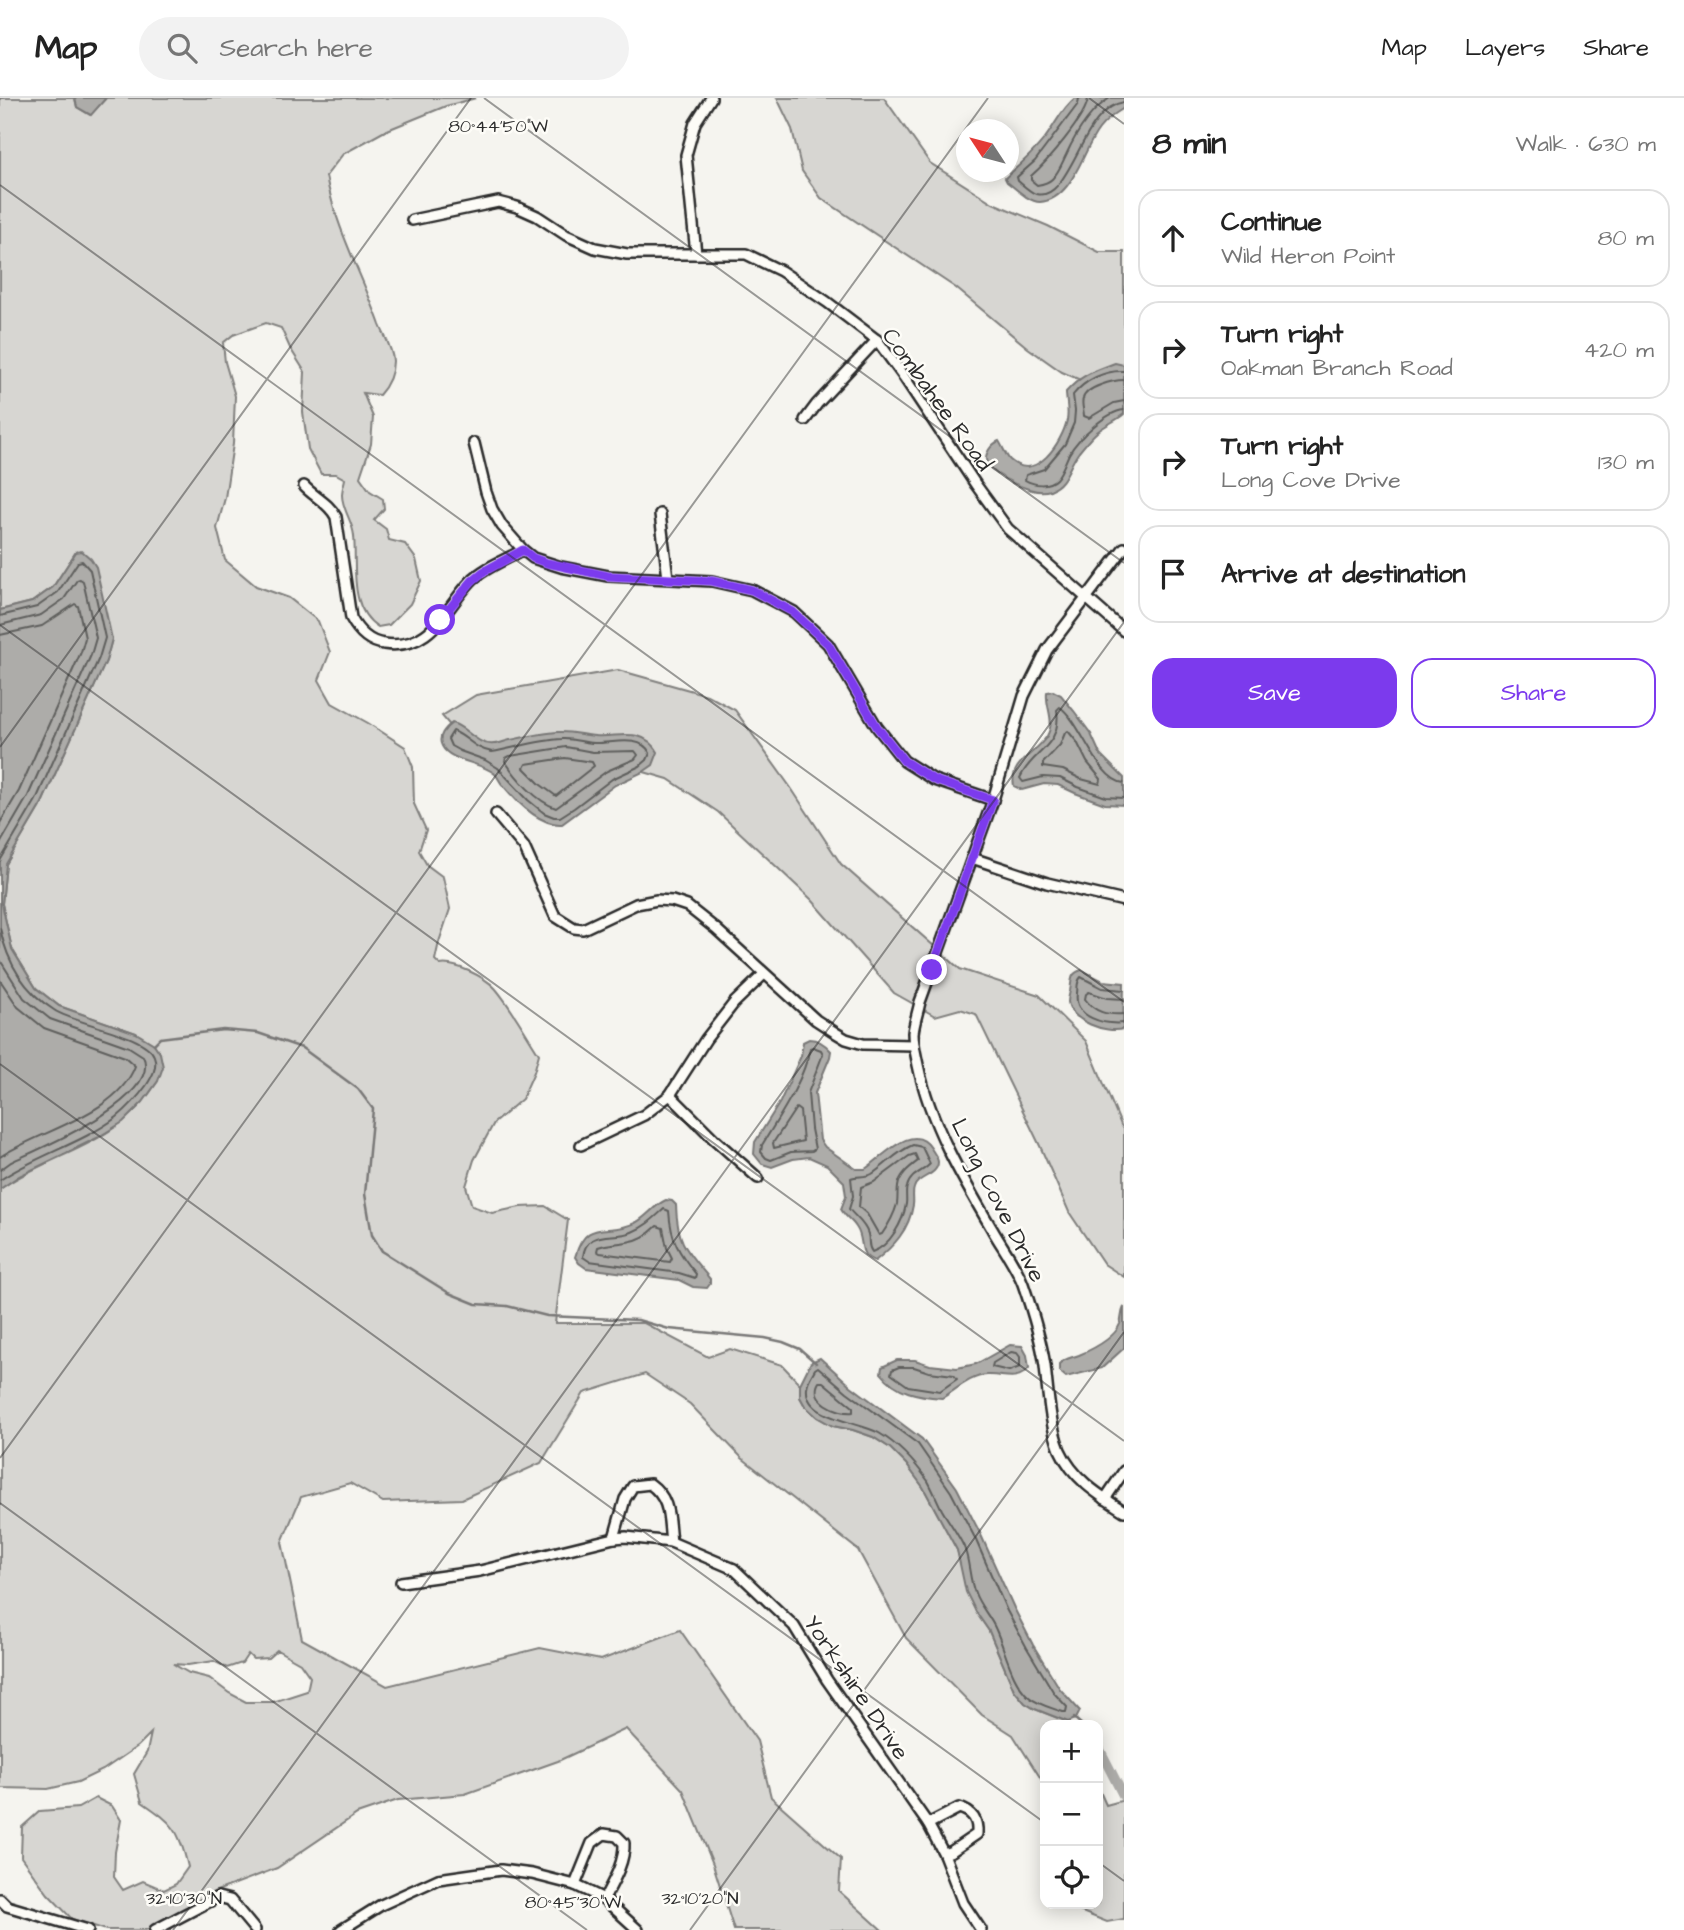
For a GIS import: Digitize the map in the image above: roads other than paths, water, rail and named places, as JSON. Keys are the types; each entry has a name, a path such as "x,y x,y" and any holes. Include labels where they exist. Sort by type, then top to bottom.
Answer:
{"street":[{"path":"696,254 686,155 695,123 711,98"},
{"name":"Combahee Road","path":"412,220 498,202 537,216 566,235 595,248 627,254 746,254 781,271 877,340 1008,529 1124,631"},
{"path":"805,420 877,340"},
{"path":"474,443 492,509 502,526 533,558 561,567 608,576 712,581 752,590 793,612 828,644 877,727 904,761 934,780 993,800"},
{"path":"304,486 333,510 351,618 362,634 379,644 409,644 424,637 472,581 523,550"},
{"path":"660,514 668,578"},
{"name":"Long Cove Drive","path":"1124,548 1047,650 1024,696 993,800 920,1002 913,1033 920,1077 949,1149 1022,1282 1036,1325 1060,1450 1087,1487 1124,1511"},
{"path":"496,814 524,847 555,916 567,925 583,929 636,904 657,900 687,906 816,1020 846,1039 863,1044 914,1045"},
{"path":"972,858 1047,883 1124,901"},
{"path":"581,1145 644,1115 670,1095 713,1030 734,1003 764,974"},
{"path":"670,1095 758,1178"},
{"path":"1105,1499 1124,1471"},
{"path":"614,1538 625,1499 633,1486 650,1483 666,1501 671,1542"},
{"name":"Yorkshire Drive","path":"401,1582 480,1571 626,1536 671,1542 734,1569 794,1626 827,1680 928,1824 944,1854 963,1903 981,1930"},
{"path":"928,1824 959,1808 972,1814 977,1824 977,1834 944,1854"},
{"path":"575,1885 592,1843 604,1834 617,1836 624,1843 622,1860 604,1899"},
{"path":"341,1930 382,1905 438,1879 500,1870 532,1874 575,1885 604,1899 638,1930"},
{"path":"155,1930 218,1897 224,1897 230,1900 255,1930"},
{"path":"0,1899 7,1906 88,1930"}],"water":[{"path":"75,98 106,98 91,115 77,107"},
{"path":"1075,98 1124,98 1124,108 1110,117 1099,129 1076,173 1061,193 1040,202 1031,200 1007,182 1019,182 1019,165 1049,133"},
{"path":"1115,363 1124,365 1124,414 1090,439 1075,457 1060,484 1043,491 1025,488 991,468 986,456 991,447 999,441 1010,460 1020,466 1029,467 1046,457 1060,439 1067,420 1066,392 1083,377"},
{"path":"82,551 96,567 112,639 106,661 42,803 6,864 2,904 12,949 36,988 59,1006 136,1033 154,1044 160,1053 163,1067 158,1081 143,1102 123,1122 97,1138 19,1176 0,1189 0,610 32,602 53,587 76,552"},
{"path":"1053,691 1061,695 1091,734 1100,754 1124,778 1124,805 1105,804 1058,785 1044,784 1022,790 1014,786 1019,764 1042,742 1050,730 1047,692"},
{"path":"452,723 488,744 567,732 595,736 638,736 652,744 658,752 653,765 643,772 615,785 562,824 553,824 528,811 495,774 446,751 441,743 441,736"},
{"path":"1082,970 1103,981 1124,983 1123,1029 1099,1028 1075,1015 1068,1001 1072,978"},
{"path":"809,1039 821,1042 831,1051 815,1093 820,1140 825,1147 856,1169 865,1169 898,1144 916,1138 924,1140 938,1160 935,1170 919,1181 913,1190 911,1214 904,1230 875,1261 865,1255 859,1232 841,1209 846,1196 844,1182 827,1165 809,1157 793,1159 772,1167 762,1164 754,1154 755,1142 780,1102 801,1056 803,1042"},
{"path":"666,1200 676,1205 681,1238 689,1254 710,1279 707,1288 693,1287 679,1280 586,1268 579,1263 575,1257 586,1236 599,1230 635,1223"},
{"path":"1124,1307 1124,1348 1102,1368 1066,1377 1059,1371 1061,1362 1097,1347 1108,1339 1120,1324"},
{"path":"1010,1345 1022,1346 1027,1355 1029,1368 1024,1373 1015,1377 981,1376 942,1398 908,1392 894,1385 881,1373 882,1367 897,1360 915,1360 930,1365 957,1368 976,1364"},
{"path":"820,1358 851,1386 922,1439 957,1488 1033,1645 1060,1689 1080,1711 1076,1719 1063,1720 1035,1709 1025,1703 1014,1690 989,1631 966,1592 957,1550 923,1487 890,1448 873,1437 833,1426 805,1406 800,1397 800,1384 811,1362"}],"waterway":[{"path":"154,1044 160,1038 223,1030 258,1033 302,1048 358,1089 373,1109 365,1194 372,1235 382,1251 449,1293 476,1304 507,1306 547,1316 638,1320 669,1329 765,1338 800,1349 816,1363"},
{"path":"1103,1756 1124,1797"}]}
